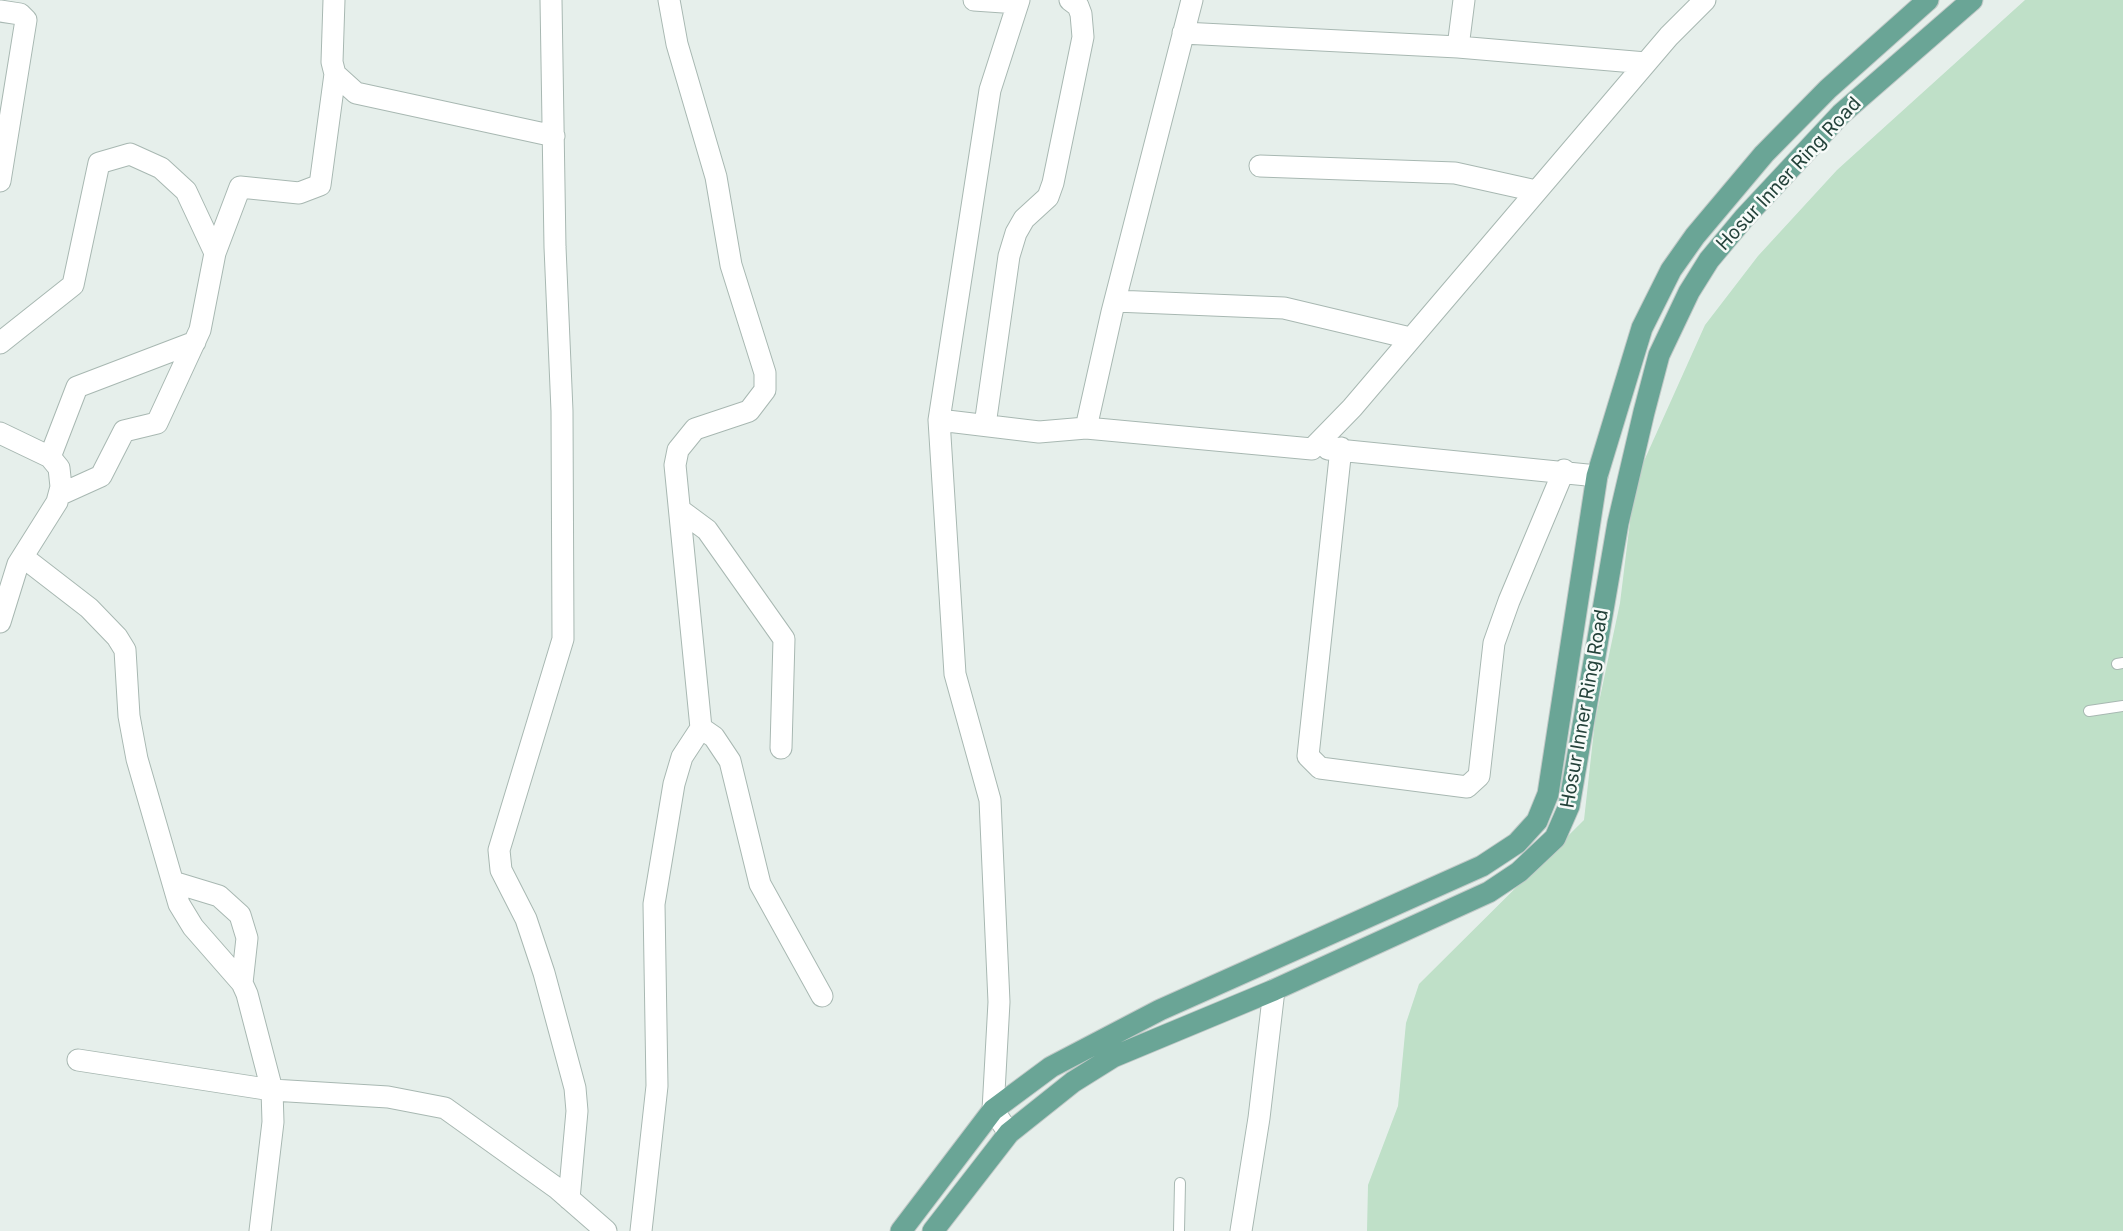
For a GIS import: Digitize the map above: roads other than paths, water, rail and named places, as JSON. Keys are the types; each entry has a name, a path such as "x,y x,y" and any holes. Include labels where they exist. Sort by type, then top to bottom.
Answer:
{"main road":[{"name":"Hosur Inner Ring Road","path":"901,1231 993,1110 1082,1049 1160,1010 1482,866 1517,843 1537,821 1548,794 1597,476 1643,328 1671,270 1695,236 1764,154 1819,98 1928,0"},
{"name":"Hosur Inner Ring Road","path":"933,1231 1009,1133 1073,1082 1112,1056 1274,990 1489,892 1519,872 1555,838 1569,806 1618,523 1644,412 1659,355 1689,292 1709,260 1744,218 1833,123 1972,0"}],"street":[{"path":"59,495 101,476 124,431 157,424 200,330 215,253 240,187 299,193 320,185 335,74 332,62 335,0 344,0"},
{"path":"551,0 562,411 563,639 499,850 501,870 526,919 544,973 575,1088 578,1111 569,1199"},
{"path":"641,1231 657,1086 654,904 674,784 682,757 701,728 675,465 682,443 695,429 749,411 765,390 765,373 731,265 716,177 677,44 669,0"},
{"path":"974,0 1018,2 990,90 939,420 955,674 990,800 999,1002 993,1110 1009,1133"},
{"path":"985,425 1009,256 1020,226 1048,197 1053,183 1083,37 1079,6 1070,0"},
{"path":"1086,428 1115,301 1192,0"},
{"path":"1458,47 1464,0"},
{"path":"1312,449 1646,63 1705,0"},
{"path":"0,11 20,14 26,20 2,154 0,181"},
{"path":"1183,33 1458,47 1646,63"},
{"path":"335,74 356,93 554,136"},
{"path":"0,343 73,285 99,163 130,153 161,168 186,191 215,253"},
{"path":"1261,166 1455,173 1536,191"},
{"path":"1115,301 1284,308 1410,338"},
{"path":"50,457 77,387 195,342"},
{"path":"939,420 1039,432 1086,428 1312,449 1341,448 1564,470 1597,476"},
{"path":"0,433 50,457 59,468 59,495 18,564 2,612"},
{"path":"1341,448 1307,746 1310,760 1320,768 1467,788 1479,776 1497,634 1564,470"},
{"path":"680,510 707,530 784,639 781,748"},
{"path":"23,557 89,608 117,637 125,650 128,716 137,759 183,914 242,983 270,1072 273,1122 260,1231"},
{"path":"701,728 714,737 730,761 760,884 822,996"},
{"path":"173,882 219,896 240,915 247,938 242,983"},
{"path":"1241,1231 1259,1118 1274,990"},
{"path":"78,1060 272,1090 388,1097 444,1108 569,1199 606,1231"}],"lane":[{"path":"2089,711 2123,706"},
{"path":"1179,1231 1180,1183"}]}
